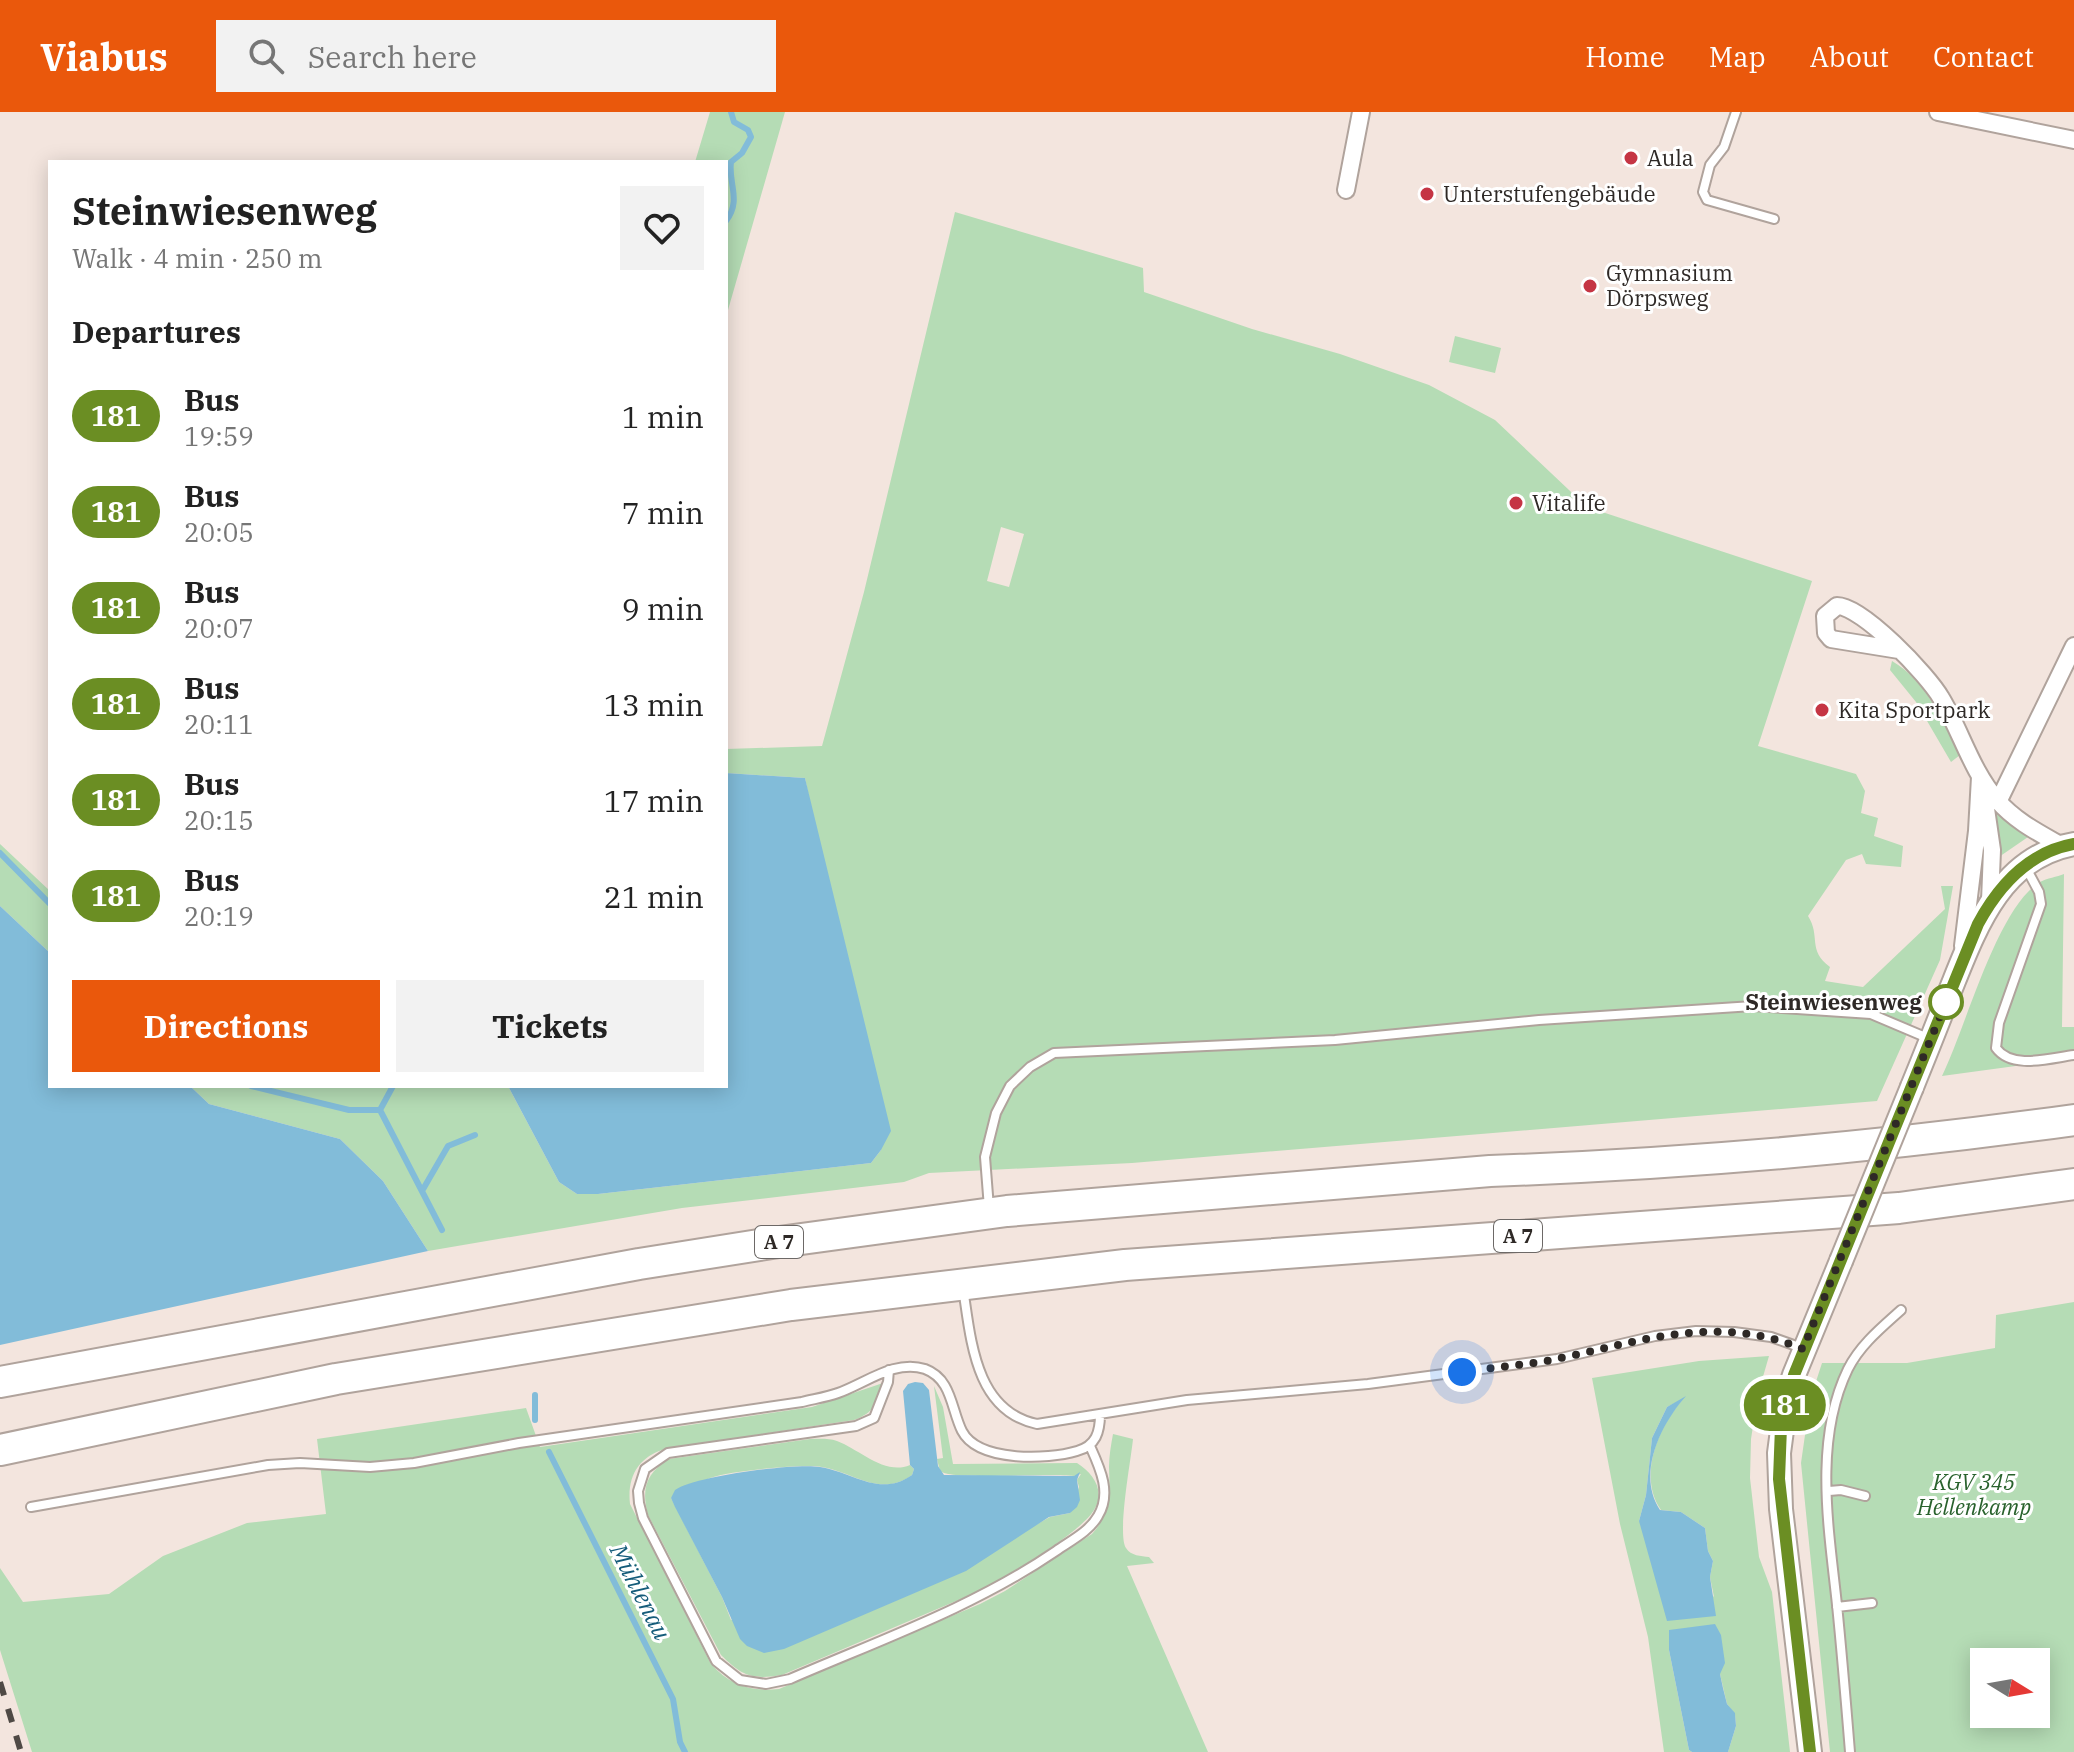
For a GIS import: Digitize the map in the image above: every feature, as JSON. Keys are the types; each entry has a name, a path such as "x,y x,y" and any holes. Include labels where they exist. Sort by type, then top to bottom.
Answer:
{"highway":[{"name":"A 7","path":"0,1382 639,1264 989,1214 1490,1171 1770,1153 2074,1120"},
{"name":"A 7","path":"0,1450 336,1379 791,1305 962,1283 1125,1265 1899,1208 2074,1184"}],"street":[{"path":"1346,190 1361,112"},
{"path":"1938,112 2074,140"},
{"path":"1998,802 2074,646"},
{"path":"1899,650 1919,668 1941,696 1980,777 1998,802 2015,818 2068,845"},
{"path":"1980,777 1990,827 1990,901"},
{"path":"1960,965 1979,820 1980,777"},
{"path":"1810,1752 1779,1479 1781,1427 1786,1400 1803,1349 1960,965 1990,901 2005,882 2025,865 2068,845"}],"lane":[{"path":"1736,112 1724,147 1710,165 1703,192 1707,200 1774,219"},
{"path":"2025,865 2039,892 2041,904 1999,1023 1996,1048 2002,1057 2033,1061 2074,1055"},
{"path":"989,1214 985,1157 996,1113 1010,1086 1030,1067 1054,1053 1335,1040 1539,1020 1753,1006 1871,1014 1931,1039"},
{"path":"962,1283 972,1352 990,1395 1023,1421 1037,1424 1187,1400 1368,1384 1557,1359 1655,1336 1696,1331 1771,1337 1803,1349"},
{"path":"1850,1752 1829,1491 1829,1439 1839,1391 1860,1349 1901,1310"},
{"path":"31,1507 255,1467 300,1463 370,1467 414,1463 519,1443 802,1402 837,1394 889,1370 907,1366 927,1370 942,1380 950,1394 962,1432 984,1450 1022,1456 1075,1452 1090,1446 1100,1425 1100,1414"},
{"path":"889,1370 885,1393 874,1418 856,1426 668,1453 645,1469 638,1491 643,1518 716,1661 740,1680 766,1684 790,1679 977,1598 1028,1570 1089,1528 1100,1513 1104,1484 1090,1446"},
{"path":"1829,1491 1841,1490 1865,1496"},
{"path":"1837,1607 1872,1603"}],"green space":[{"path":"710,112 785,112 728,310 728,160 696,160"},
{"path":"955,212 1143,268 1144,292 1429,385 1495,420 1587,507 1812,581 1758,746 1856,774 1865,791 1861,813 1878,818 1874,836 1903,846 1901,867 1866,864 1862,854 1846,860 1808,916 1814,930 1816,949 1830,967 1825,981 1863,987 1945,909 1941,886 1953,886 1940,960 1877,1101 1132,1163 929,1173 904,1182 682,1208 428,1251 383,1181 340,1139 209,1104 192,1088 509,1088 559,1182 577,1194 871,1163 881,1150 805,778 728,773 728,749 822,746 864,592","holes":["1001,527 1024,534 1009,587 987,581"]},
{"path":"1455,336 1501,348 1495,373 1449,362"},
{"path":"1892,661 1915,679 1940,715 1960,755 1951,762 1916,702 1890,670"},
{"path":"1997,813 2028,837 1996,859 1994,815"},
{"path":"0,844 48,889 48,951 0,906"},
{"path":"2064,874 2062,1027 2074,1027 2074,1058 1942,1076 1984,970 2010,916 2024,896 2040,882"},
{"name":"KGV 345 Hellenkamp","path":"2074,1302 2074,1752 1830,1752 1801,1463 1810,1400 1822,1363 1907,1363 1995,1348 1996,1315"},
{"path":"1769,1356 1758,1394 1751,1439 1750,1478 1759,1557 1772,1592 1790,1752 1728,1752 1736,1726 1735,1714 1727,1704 1720,1674 1669,1630 1669,1650 1689,1750 1692,1752 1664,1752 1648,1637 1620,1524 1592,1378 1699,1361","holes":["1683,1399 1674,1410 1654,1452 1651,1467 1654,1497 1661,1510 1681,1512 1705,1528 1708,1551 1713,1561 1710,1577 1714,1597 1639,1521 1646,1495 1652,1438 1667,1407"]},
{"path":"883,1383 874,1406 854,1420 665,1449 648,1457 636,1469 630,1485 630,1504 711,1664 741,1686 779,1689 1005,1591 1092,1534 1098,1526 1108,1502 1113,1434 1133,1439 1123,1528 1126,1548 1133,1554 1149,1557 1154,1563 1127,1566 1208,1752 32,1752 0,1650 0,1568 23,1602 109,1594 163,1556 247,1523 326,1514 317,1439 526,1408 540,1447 812,1407"},
{"path":"934,1386 943,1407 953,1464 1077,1463 1096,1483 1099,1496 1094,1510 1057,1543 975,1593 782,1675 748,1675 735,1668 721,1655 648,1515 645,1497 647,1482 655,1470 669,1459 824,1439 837,1441 891,1467 910,1465 914,1469 912,1475 900,1482 876,1484 814,1466 761,1469 710,1478 671,1498 731,1620 1070,1513 1081,1474 981,1476 940,1471 937,1459 943,1458"}],"water":[{"path":"728,773 805,778 891,1131 881,1150 871,1163 598,1194 577,1194 559,1182 509,1088 728,1088"},
{"path":"0,906 48,951 48,1088 192,1088 209,1104 340,1139 383,1181 428,1251 0,1345"},
{"path":"923,1383 929,1390 938,1466 944,1475 1074,1476 1080,1472 1077,1507 1070,1513 1049,1517 966,1571 784,1649 764,1653 747,1646 740,1639 722,1597 675,1507 671,1498 675,1490 702,1480 745,1472 807,1466 878,1484 900,1481 912,1475 914,1469 910,1465 903,1391 908,1384"},
{"path":"1686,1396 1660,1435 1651,1465 1650,1481 1660,1510 1681,1512 1705,1528 1708,1551 1713,1561 1710,1577 1716,1616 1667,1621 1639,1521 1646,1495 1652,1438 1667,1407"},
{"path":"1715,1624 1721,1635 1725,1663 1720,1674 1727,1704 1735,1713 1736,1726 1728,1752 1692,1752 1689,1750 1669,1650 1669,1630"}],"waterway":[{"name":"Mühlenau","path":"728,218 734,199 731,162 742,153 751,137 748,130 734,122 731,112"},
{"path":"0,853 48,902"},
{"path":"259,1088 349,1110 380,1110"},
{"name":"Mühlenau","path":"392,1088 380,1110 442,1230"},
{"path":"422,1191 448,1146 475,1135"},
{"name":"Mühlenau","path":"535,1395 535,1420"},
{"name":"Mühlenau","path":"549,1452 673,1699 680,1742 685,1752"}],"railway":[{"path":"0,1682 21,1752"}],"bus line":[{"name":"181","path":"1810,1752 1781,1509 1779,1453 1786,1400 1803,1349 1978,924 2005,882 2025,865 2042,854 2074,844"}],"place":[{"name":"Aula","path":"1631,158"},
{"name":"Unterstufengebäude","path":"1427,194"},
{"name":"Gymnasium Dörpsweg","path":"1590,286"},
{"name":"Vitalife","path":"1516,503"},
{"name":"Kita Sportpark","path":"1822,710"},
{"name":"Steinwiesenweg","path":"1946,1002"}],"route":[{"path":"1462,1372 1557,1359 1655,1336 1696,1331 1771,1337 1803,1349 1946,1002"}]}
